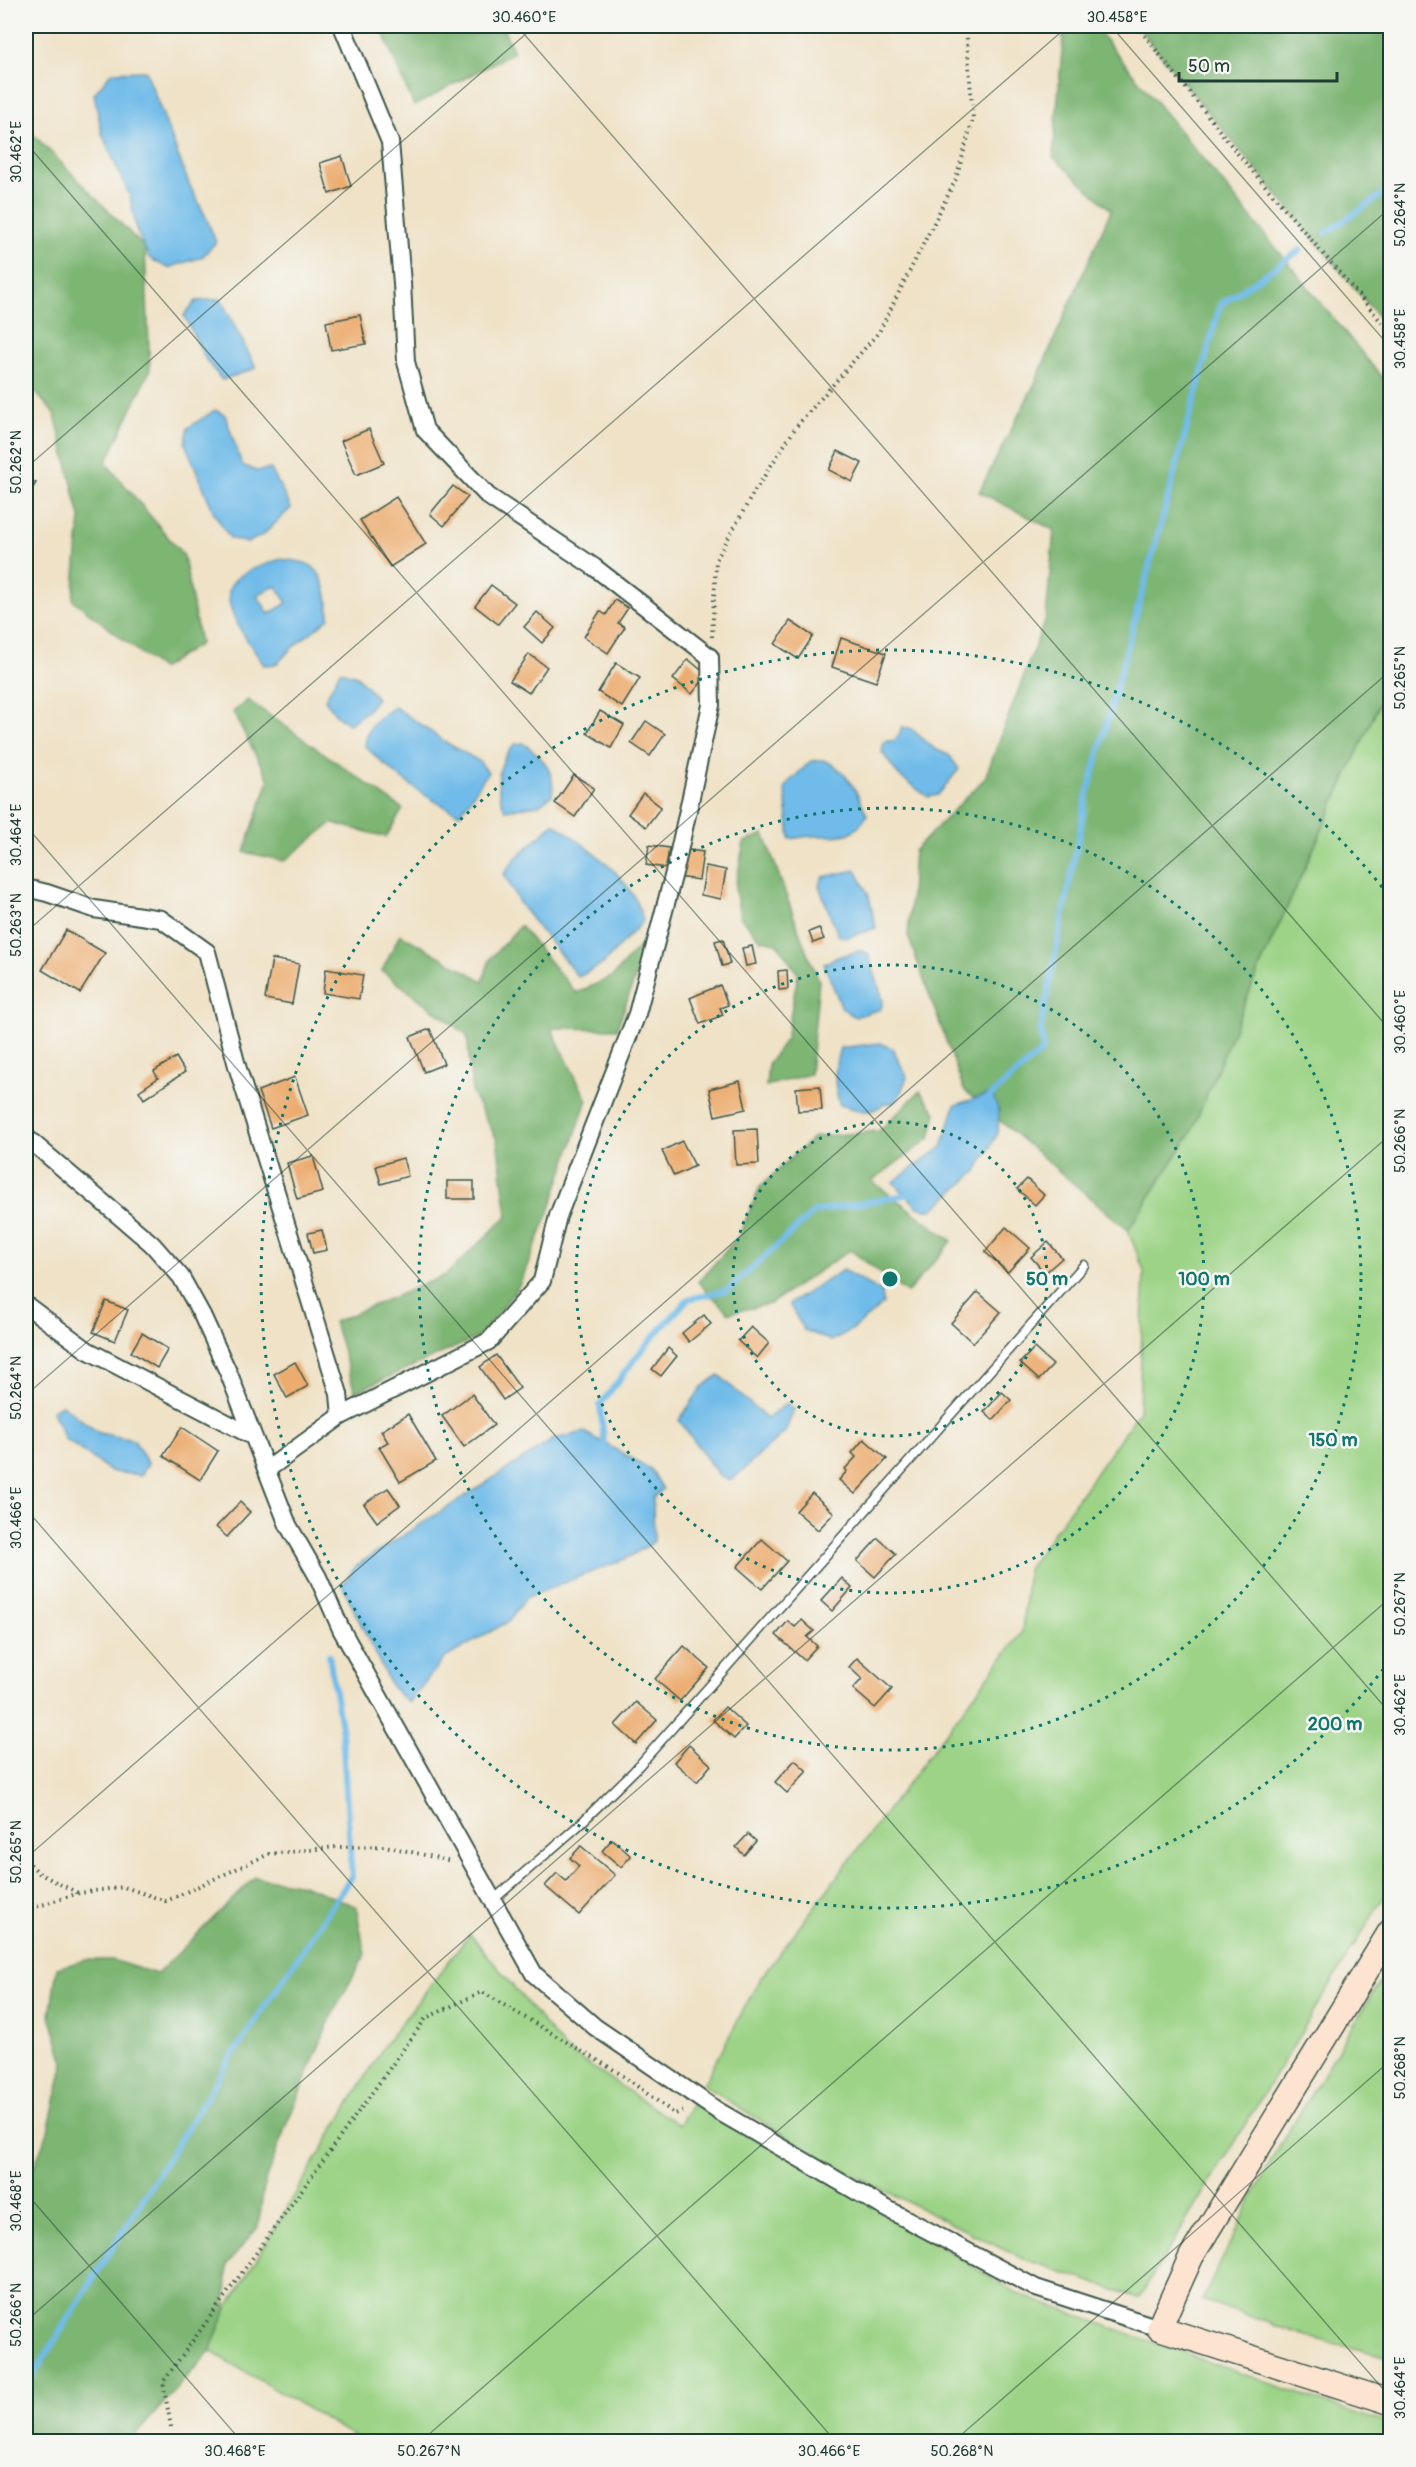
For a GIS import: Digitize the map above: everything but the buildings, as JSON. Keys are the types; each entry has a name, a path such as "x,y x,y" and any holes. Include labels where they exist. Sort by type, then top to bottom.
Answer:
{"street":[{"path":"268,1469 341,1416 489,1341 542,1281 558,1216 637,1014 676,865 711,705 710,657 594,567 488,496 425,430 406,362 390,142 342,26"},
{"path":"26,888 46,892 94,909 161,919 207,952 237,1066 339,1394 341,1416"},
{"path":"26,1137 152,1244 181,1277 202,1315 229,1374 288,1525 318,1577 341,1629 491,1902 534,1974 595,2027 707,2103 870,2200 1035,2288 1390,2402"},
{"path":"26,1305 87,1350 252,1436"},
{"path":"1159,2328 1191,2257 1390,1932"}],"lane":[{"path":"491,1902 578,1826 634,1772 1084,1265"}],"path":[{"path":"710,657 716,560 754,492 796,427 879,332 956,179 974,119 966,26"},
{"path":"1137,26 1239,154 1390,332"},
{"path":"26,1910 79,1893 124,1887 166,1901 268,1854 336,1847 385,1846 472,1866"},
{"path":"26,1860 40,1874 79,1893"},
{"path":"171,2427 163,2382 426,2018 482,1992 619,2073 675,2115 707,2103"}],"green space":[{"path":"380,26 502,26 514,52 414,106"},
{"path":"1064,26 1094,26 1390,387 1390,680 1258,971 1191,1133 1128,1230 964,1090 908,936 914,851 985,778 1046,617 1054,530 979,492 1034,385 1111,210 1053,157"},
{"path":"1137,26 1390,26 1390,331"},
{"path":"26,127 145,248 150,370 106,463 184,556 200,644 161,669 73,600 80,517 55,415 26,381"},
{"path":"1390,680 1390,1887 1139,2298 1021,2258 831,2164 703,2085 760,1979 1022,1632 1028,1569 1139,1412 1144,1271 1128,1230 1191,1133 1258,971"},
{"path":"248,700 403,809 386,837 332,823 284,861 244,852 269,780 233,712"},
{"path":"764,834 819,980 810,1074 766,1086 768,1064 786,1039 798,974 777,943 761,940 740,917 735,888 744,842"},
{"path":"520,926 576,993 612,977 651,933 617,1029 551,1028 587,1100 548,1215 520,1284 481,1336 355,1392 334,1322 446,1275 507,1216 497,1140 472,1093 467,1035 382,971 400,934 483,981 490,959"},
{"path":"920,1091 936,1113 930,1138 872,1181 952,1241 907,1293 850,1250 770,1304 729,1313 698,1282 739,1236 760,1187 814,1137 879,1131"},
{"path":"255,1877 303,1885 356,1906 365,1955 332,2015 287,2123 265,2181 258,2227 227,2265 226,2310 210,2351 130,2441 26,2441 26,2196 27,2184 48,2131 64,2062 50,2016 57,1968 85,1960 112,1960 157,1974"},
{"path":"470,1934 565,2049 679,2125 697,2096 1020,2295 1390,2424 1390,2441 362,2441 210,2351 226,2310 385,2044"},
{"path":"1390,1965 1390,2357 1312,2338 1202,2300 1275,2153"}],"water":[{"path":"146,71 189,184 216,242 202,257 168,268 150,259 137,232 130,197 102,134 94,94 112,72"},
{"path":"221,299 256,368 222,380 206,360 184,315 196,301"},
{"path":"215,410 225,415 242,465 257,471 271,469 291,508 263,535 247,543 230,538 214,513 185,443 188,428"},
{"path":"281,559 307,564 314,568 324,585 329,618 291,649 277,664 264,665 237,624 229,600 229,590 234,581 244,573","holes":["276,586 287,603 269,614 257,595"]},
{"path":"340,671 357,676 377,698 367,711 349,724 339,718 325,700"},
{"path":"395,707 447,743 479,761 488,772 460,814 434,801 410,784 365,746 368,732 374,722"},
{"path":"901,727 910,728 935,749 949,755 959,769 938,795 928,797 899,776 882,752 884,742 895,740 900,734"},
{"path":"523,743 542,759 550,771 552,795 539,805 505,810 499,792 501,767 515,744"},
{"path":"823,760 845,775 867,815 856,829 839,836 808,836 790,839 785,790 789,782 811,761"},
{"path":"554,823 595,853 620,877 638,905 643,921 603,964 578,977 520,904 504,874 515,859"},
{"path":"856,870 869,896 876,928 846,938 838,935 819,886 823,877"},
{"path":"858,951 868,953 883,1000 881,1009 855,1017 842,1008 824,964"},
{"path":"880,1043 893,1049 907,1077 899,1097 893,1103 885,1103 869,1111 840,1105 835,1076 840,1048"},
{"path":"992,1093 999,1111 998,1133 977,1171 932,1210 919,1208 893,1182 942,1147 955,1105"},
{"path":"843,1270 882,1292 883,1304 855,1328 831,1341 804,1330 789,1304"},
{"path":"719,1375 767,1419 787,1403 794,1410 785,1432 732,1480 720,1477 679,1420 702,1387"},
{"path":"62,1405 99,1433 134,1440 148,1464 141,1475 112,1472 65,1439 52,1410"},
{"path":"584,1432 651,1469 663,1489 653,1498 654,1542 625,1559 527,1597 509,1621 445,1658 408,1703 391,1686 342,1585 357,1565 554,1439"}],"waterway":[{"path":"1326,233 1390,189"},
{"path":"987,1099 1043,1050 1041,1027 1086,800 1220,305 1300,250"},
{"path":"605,1449 600,1405 641,1351 688,1299 728,1290 814,1212 905,1195 910,1189"},
{"path":"26,2387 226,2065 352,1876 342,1733 329,1655"}]}
